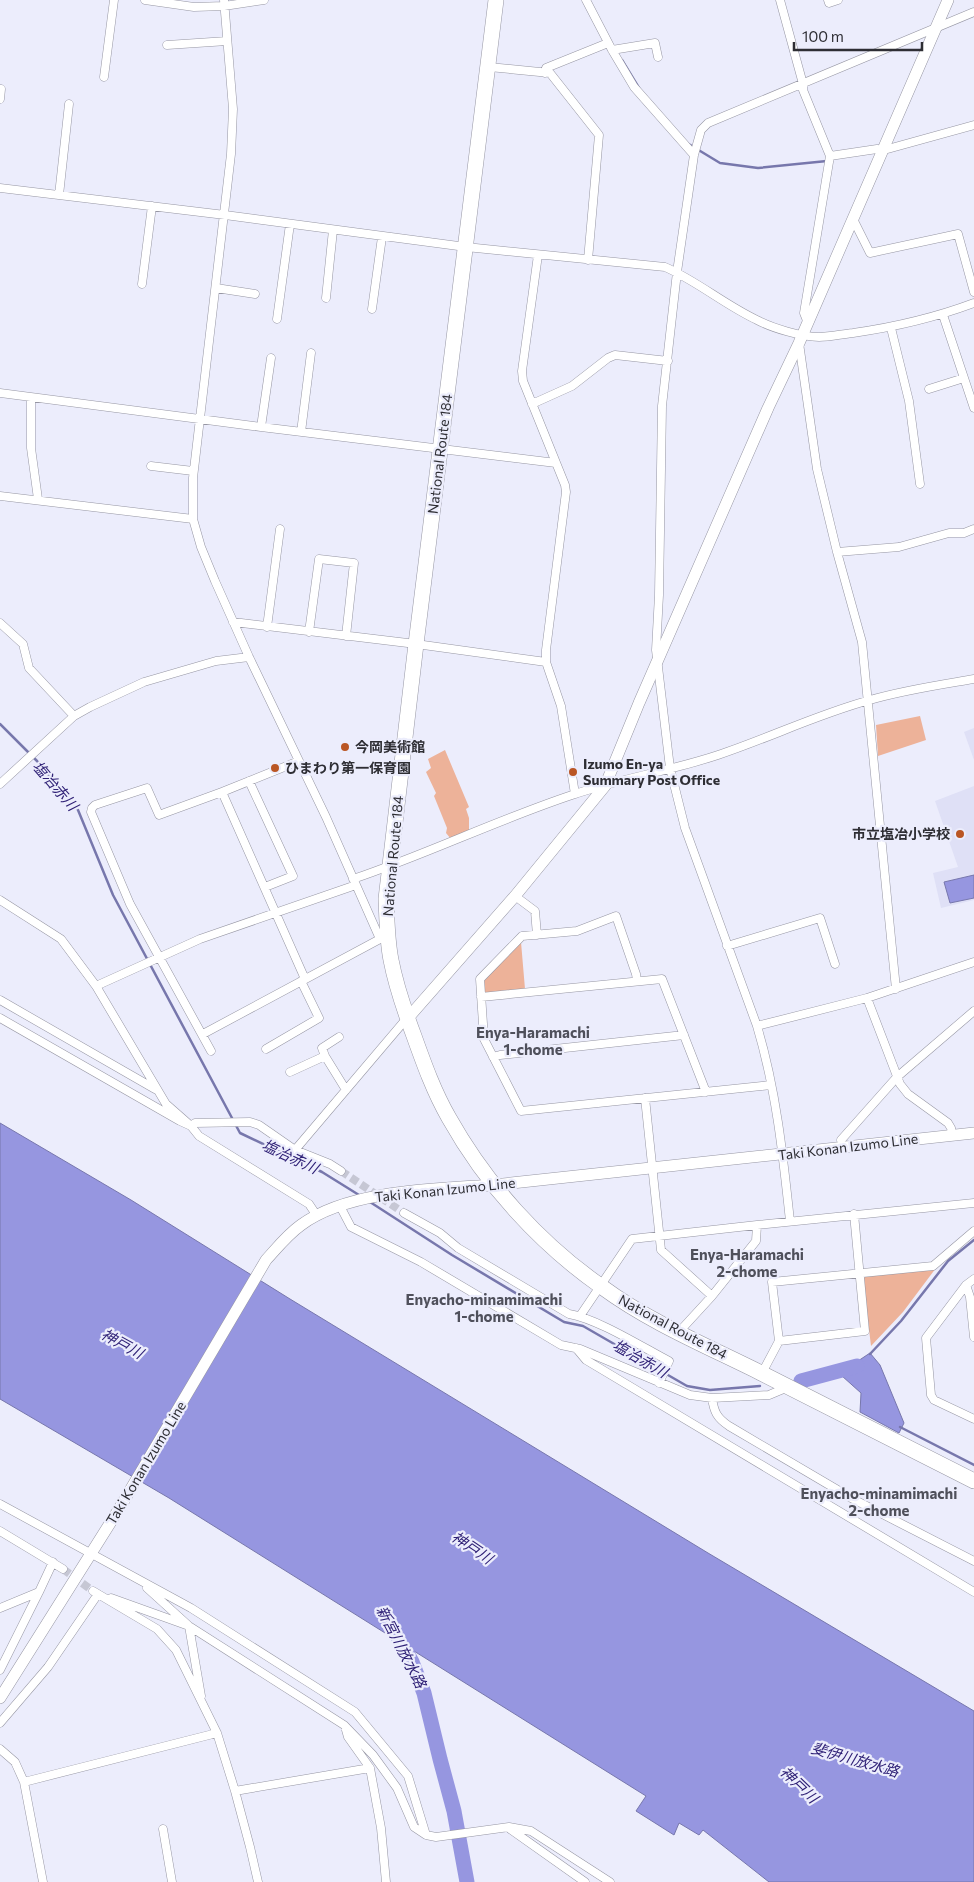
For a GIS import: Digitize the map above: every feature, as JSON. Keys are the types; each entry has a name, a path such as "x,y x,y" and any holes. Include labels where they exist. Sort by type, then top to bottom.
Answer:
{"highway":[{"name":"National Route 184","path":"496,0 386,899 384,939 408,1018 430,1080 448,1117 493,1185 548,1243 600,1286 652,1320 762,1373 974,1481"}],"main road":[{"path":"408,1018 514,896 605,786 639,702 658,663 768,408 801,339 948,0"},
{"name":"Taki Konan Izumo Line","path":"0,1698 99,1541 266,1260 302,1224 340,1206 372,1197 418,1190 493,1185 974,1134"}],"street":[{"path":"104,78 114,0"},
{"path":"145,0 194,7 264,0"},
{"path":"586,0 634,87 694,155"},
{"path":"780,0 803,90 830,156 804,314 808,323"},
{"path":"828,0 829,3 838,0"},
{"path":"203,1034 384,939 354,882 326,817 249,657 201,547 193,518 193,471 231,154 233,109 224,3"},
{"path":"790,1221 783,1155 766,1057 757,1026 685,828 670,768 656,650 659,596 662,406 677,272 694,155 702,130 708,123 974,13"},
{"path":"167,45 227,41"},
{"path":"545,73 546,68 610,46 655,43 658,58"},
{"path":"489,67 550,73 599,135 588,260"},
{"path":"0,99 1,89"},
{"path":"59,195 69,104"},
{"path":"830,156 876,149 884,150 974,125"},
{"path":"0,188 225,215 382,237 665,268 677,272 723,302 759,321 801,339 891,328 943,315 974,303"},
{"path":"142,284 152,206"},
{"path":"853,219 870,253 958,234 974,292"},
{"path":"277,320 290,224"},
{"path":"326,298 333,230"},
{"path":"372,309 382,237"},
{"path":"538,255 522,381 565,485 566,492 546,662 561,706 574,794"},
{"path":"216,288 255,294"},
{"path":"943,315 974,408"},
{"path":"891,328 909,401 920,484"},
{"path":"801,339 817,469 836,552 862,642 896,989"},
{"path":"301,432 311,353"},
{"path":"532,404 572,386 608,358 615,355 668,361"},
{"path":"262,428 271,358"},
{"path":"929,389 964,378"},
{"path":"0,393 262,428 556,463"},
{"path":"31,397 31,448 38,500"},
{"path":"151,466 193,471"},
{"path":"0,496 193,518"},
{"path":"836,552 899,547 949,533 964,533 974,529"},
{"path":"267,627 280,530"},
{"path":"309,632 319,558 354,563 346,636"},
{"path":"234,622 546,662"},
{"path":"0,623 22,644 29,668 74,716"},
{"path":"0,784 74,716 90,706 144,682 216,661 249,657"},
{"path":"96,986 200,939 354,882 520,813 574,794 718,755 869,700 974,679"},
{"path":"211,1051 130,904 91,812 92,808 95,805 148,788 159,815 299,761"},
{"path":"249,781 292,876 265,887"},
{"path":"222,792 265,887 319,1018 266,1049"},
{"path":"514,896 535,911 537,935"},
{"path":"0,900 61,939 96,986 166,1104 191,1126 199,1136 309,1204 317,1216"},
{"path":"637,980 616,916 577,931 522,936 480,979 484,1039 521,1111 771,1085"},
{"path":"727,946 820,918 835,964"},
{"path":"757,1026 868,998 974,962"},
{"path":"481,997 662,979 706,1092"},
{"path":"868,998 900,1084 908,1094 948,1123 952,1135"},
{"path":"0,1000 156,1090"},
{"path":"841,1140 897,1076 974,1011"},
{"path":"0,1018 191,1126"},
{"path":"296,1150 408,1018"},
{"path":"493,1057 500,1054 684,1035"},
{"path":"339,1037 322,1048 346,1090"},
{"path":"290,1072 325,1056"},
{"path":"645,1098 661,1250 665,1256 712,1296"},
{"path":"191,1126 195,1123 250,1122 259,1125 296,1150 330,1164 341,1171"},
{"path":"580,1316 632,1239 757,1224 974,1203"},
{"path":"340,1206 351,1227 421,1262 561,1345 576,1348 661,1379 690,1395 712,1398 769,1395 788,1387"},
{"path":"404,1213 440,1233 458,1248 569,1314 580,1316 669,1361 661,1379"},
{"path":"779,1341 865,1331 854,1214"},
{"path":"678,1333 712,1296 756,1241 757,1224"},
{"path":"762,1373 779,1341 772,1282 933,1266 974,1231"},
{"path":"974,1279 966,1285 926,1338 931,1396 934,1400 974,1419"},
{"path":"966,1285 970,1297 974,1337"},
{"path":"576,1348 586,1360 974,1592"},
{"path":"712,1398 714,1411 720,1420 729,1426 853,1499 974,1562"},
{"path":"3,1506 190,1608 355,1712 408,1776 426,1835"},
{"path":"0,1531 63,1569"},
{"path":"0,1670 53,1562"},
{"path":"136,1578 189,1626 344,1726 373,1755 397,1788 414,1827 426,1835 436,1837 509,1827 531,1831 610,1882"},
{"path":"189,1626 93,1591 157,1629 176,1650 217,1733 235,1791 258,1882"},
{"path":"0,1608 39,1592"},
{"path":"0,1723 48,1666 98,1594"},
{"path":"189,1626 203,1707"},
{"path":"344,1726 348,1737 370,1768 381,1828 386,1882"},
{"path":"24,1782 217,1733"},
{"path":"0,1749 14,1762 24,1782 43,1882"},
{"path":"235,1791 370,1768"},
{"path":"509,1827 585,1882"},
{"path":"163,1829 172,1882"}],"shaded area":[{"path":"920,716 926,740 878,756 876,725"},
{"path":"974,728 974,760 964,732"},
{"path":"445,750 469,807 466,809 469,818 469,832 451,839 446,833 447,828 434,796 436,793 426,772 431,768 428,759"},
{"name":"市立塩冶小学校","path":"974,786 974,900 941,908 933,873 958,867 935,801"},
{"path":"521,942 525,989 487,993 484,991 483,979"},
{"path":"936,1268 903,1312 871,1346 863,1279 866,1276"}],"water":[{"path":"974,875 974,898 950,903 944,882"},
{"path":"0,1123 131,1200 708,1553 974,1711 974,1882 769,1882 703,1830 699,1835 679,1823 674,1835 636,1811 646,1796 169,1498 0,1399"},
{"path":"870,1353 880,1365 904,1423 899,1433 860,1412 861,1393 842,1376 837,1368 858,1361"}],"waterway":[{"path":"622,60 639,88"},
{"path":"687,143 720,163 758,168 827,161"},
{"name":"塩冶赤川","path":"0,724 37,761 78,810 113,895 240,1133 322,1172 359,1195"},
{"name":"塩冶赤川","path":"370,1202 452,1255 564,1322 583,1326 687,1386 710,1390 760,1386"},
{"path":"870,1354 901,1321 948,1261 974,1240"},
{"name":"塩冶赤川","path":"801,1381 857,1366"},
{"path":"900,1427 974,1465"},
{"name":"新宮川放水路","path":"393,1628 412,1662 424,1693 454,1811 467,1882"}],"tunnel":[{"path":"341,1171 404,1213"},
{"path":"63,1569 93,1591"}],"place":[{"name":"今岡美術館","path":"345,747"},
{"name":"ひまわり第一保育園","path":"275,768"},
{"name":"Izumo En-ya Summary Post Office","path":"573,772"},
{"name":"市立塩冶小学校","path":"960,834"}],"district":[{"name":"Enya-Haramachi 1-chome","path":"533,1042"},
{"name":"Enya-Haramachi 2-chome","path":"747,1264"},
{"name":"Enyacho-minamimachi 1-chome","path":"484,1308"},
{"name":"Enyacho-minamimachi 2-chome","path":"879,1502"}],"water label":[{"name":"神戸川","path":"122,1344"},
{"name":"神戸川","path":"472,1548"},
{"name":"斐伊川放水路","path":"855,1760"},
{"name":"神戸川","path":"799,1785"}]}
